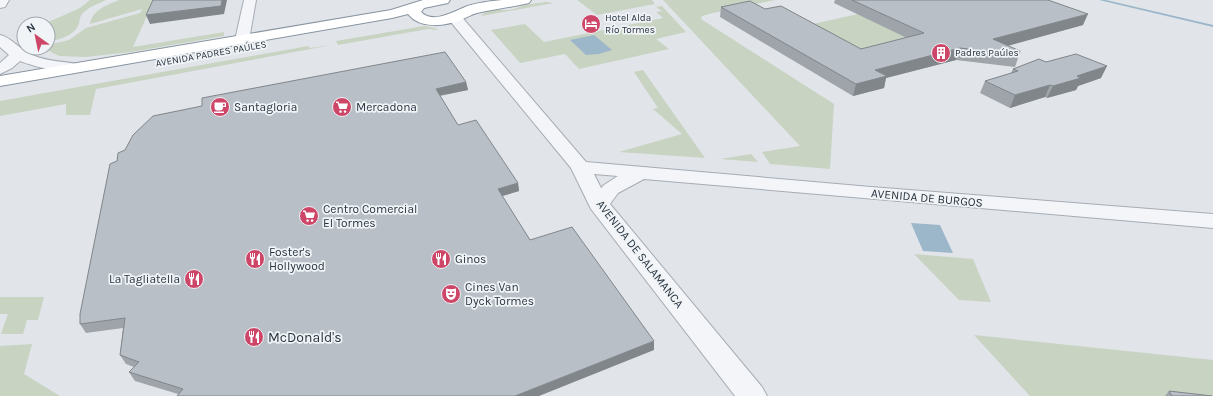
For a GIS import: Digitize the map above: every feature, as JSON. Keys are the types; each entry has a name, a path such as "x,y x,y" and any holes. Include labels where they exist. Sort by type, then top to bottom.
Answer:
{"highway":[{"path":"443,0 425,3 420,13 443,20 459,6 524,0"},
{"name":"AVENIDA PADRES PAÚLES","path":"0,81 392,14 420,13"},
{"name":"AVENIDA PADRES PAÚLES","path":"0,90 420,13"}],"street":[{"path":"0,4 3,0"},
{"name":"AVENIDA PADRES PAÚLES","path":"242,40 250,0"},
{"name":"AVENIDA DE SALAMANCA","path":"459,6 580,167 599,204 752,396"},
{"path":"0,40 16,53"},
{"path":"0,69 17,56"},
{"path":"22,56 38,64 76,68"},
{"name":"AVENIDA DE BURGOS","path":"580,167 864,193 1213,221"},
{"path":"599,204 611,189 641,172"}],"green space":[{"path":"90,0 106,0 84,12 76,29 69,35 56,40 56,19 80,8"},
{"path":"119,0 154,0 133,47 224,32 224,36 131,52 86,57 59,56 56,54 56,43 69,40 86,28 140,13 142,9 90,24 94,15 105,6"},
{"path":"577,0 652,0 655,4 597,15"},
{"path":"663,0 775,0 713,13 702,16 701,19 834,104 830,169 770,164 762,152 800,146"},
{"path":"546,2 554,3 481,16 493,10 508,10"},
{"path":"662,6 686,32 656,39 669,49 579,69 565,54 520,63 491,30 525,24 544,42 663,18 656,12 662,11 656,7"},
{"path":"858,14 921,44 859,60 799,27"},
{"path":"424,26 438,30 428,29 338,45 336,41"},
{"path":"332,45 96,89 90,115 66,115 66,104 0,116 0,101 308,46 310,48"},
{"path":"643,70 705,158 619,152 682,134 653,109 658,108 634,72"},
{"path":"751,154 758,162 720,159"},
{"path":"914,254 973,259 991,302 959,300"},
{"path":"0,297 44,297 38,320 27,320 23,334 1,334 8,314 0,314"},
{"path":"974,335 1213,360 1213,396 1030,396"},
{"path":"32,344 24,374 60,396 0,396 0,346"}],"water":[{"path":"594,35 612,50 599,54 586,55 570,40"},
{"path":"911,223 940,225 953,253 923,251"}],"building":[{"path":"153,0 222,0 221,6 146,15"},
{"path":"852,0 1048,0 1088,14 993,39 1020,51 1019,55 960,48 875,70 887,76 856,84 721,7 750,1 765,9 781,6 861,49 924,33"},
{"name":"Centro Comercial El Tormes","path":"445,52 466,82 436,89 458,125 476,120 518,183 498,189 530,240 572,227 654,341 515,396 177,396 183,389 129,372 139,362 120,355 125,318 80,324 80,314 110,164 117,161 118,153 125,150 133,135 153,116 202,106 202,98"},
{"path":"1076,54 1107,66 1077,76 1081,78 1015,95 985,81 1018,71 1013,69 1039,59 1046,62"},
{"path":"1169,391 1212,396 1172,396"}],"waterway":[{"path":"1101,0 1213,26"}],"place":[{"name":"Hotel Alda Río Tormes","path":"591,24"},
{"name":"Padres Paúles","path":"941,53"},
{"name":"Santagloria","path":"220,107"},
{"name":"Mercadona","path":"342,107"},
{"name":"Centro Comercial El Tormes","path":"309,216"},
{"name":"Foster's Hollywood","path":"255,259"},
{"name":"Ginos","path":"441,259"},
{"name":"La Tagliatella","path":"194,279"},
{"name":"Cines Van Dyck Tormes","path":"451,294"},
{"name":"McDonald's","path":"254,337"}]}
